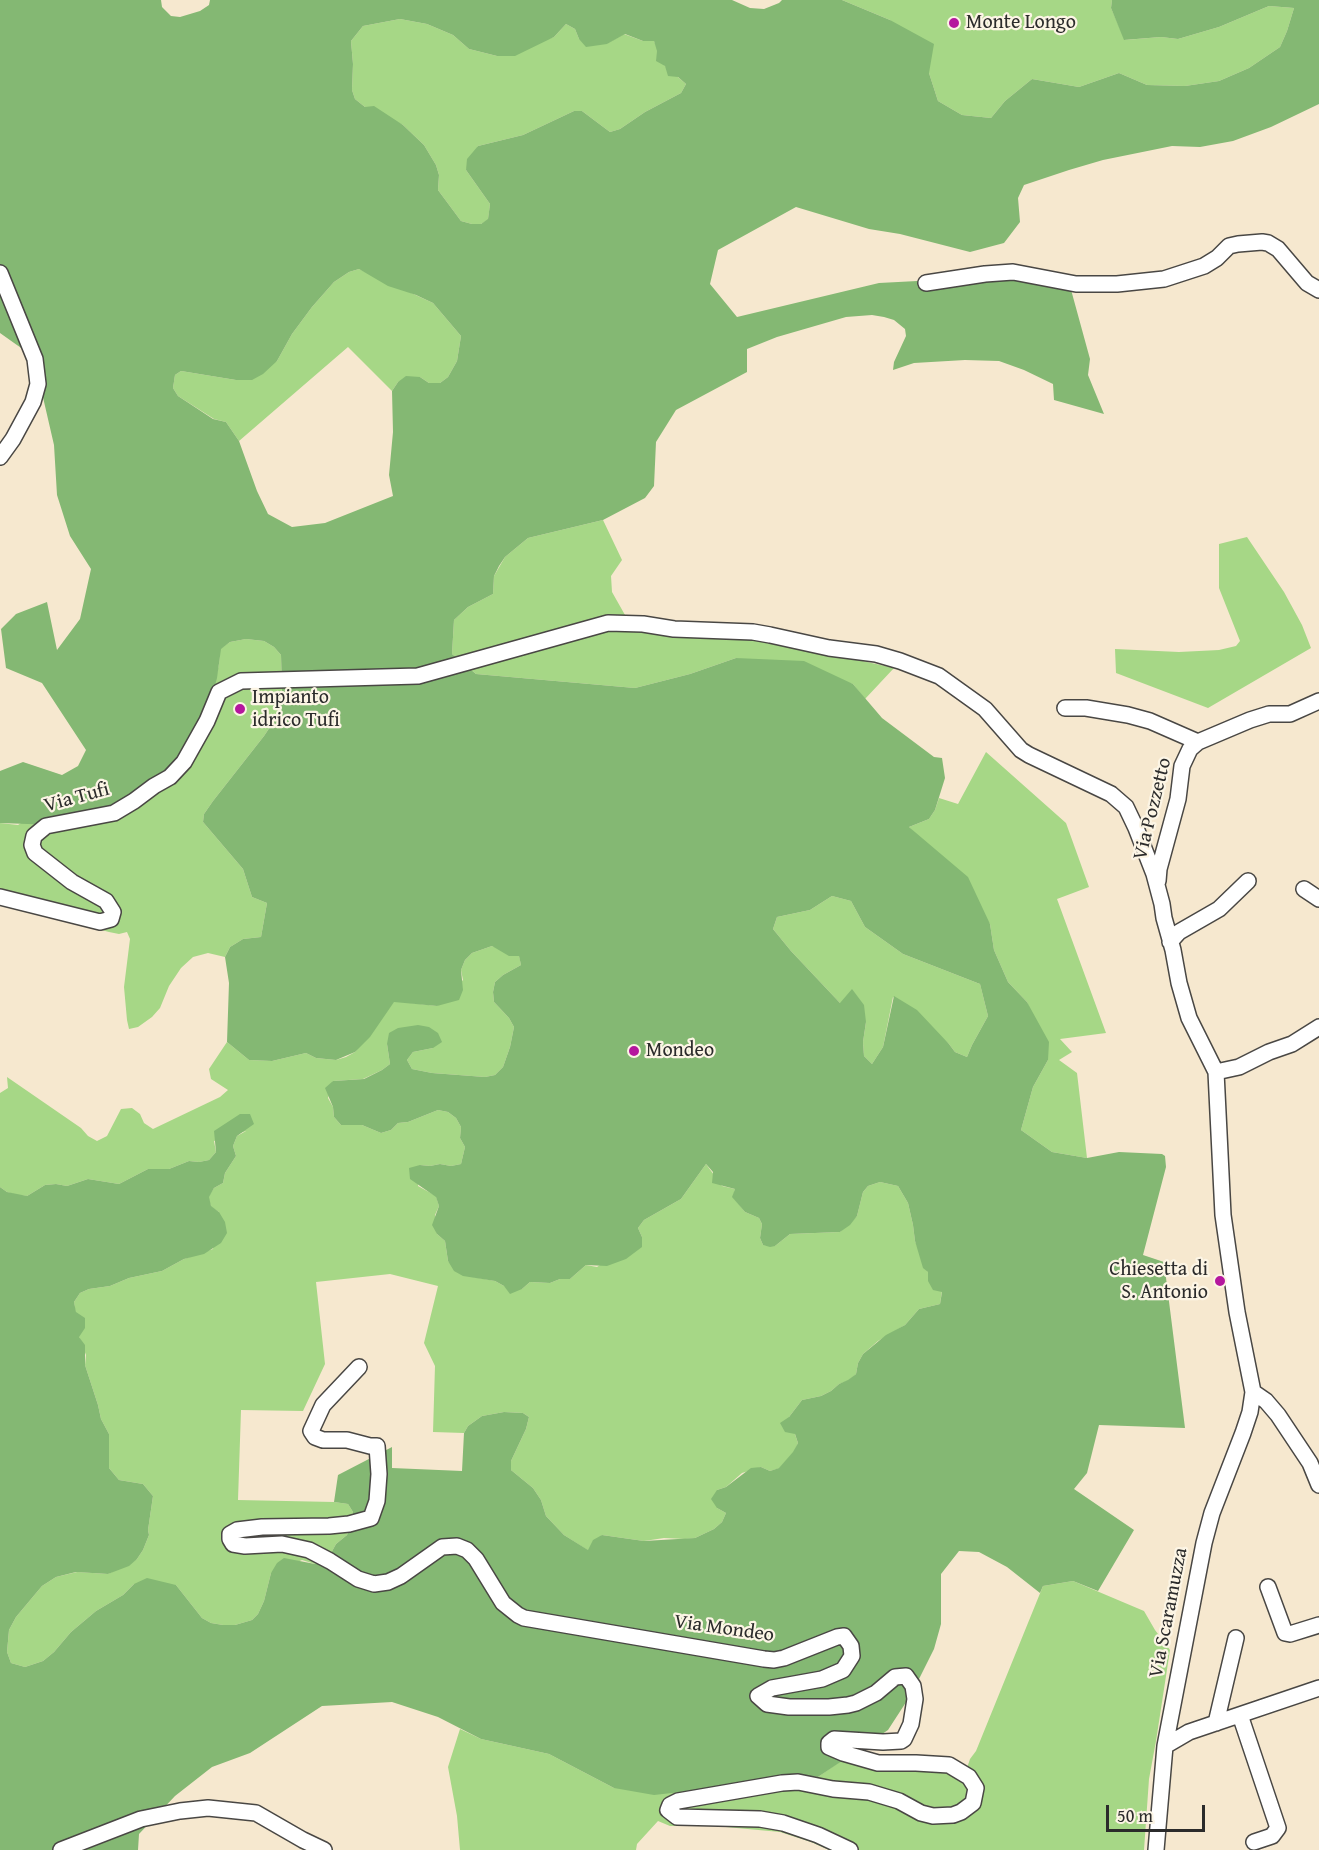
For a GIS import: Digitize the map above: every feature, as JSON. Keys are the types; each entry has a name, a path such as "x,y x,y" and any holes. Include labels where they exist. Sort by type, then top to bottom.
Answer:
{"street":[{"path":"926,283 985,273 1013,272 1086,284 1117,284 1164,279 1204,266 1229,246 1262,242 1278,249 1307,283 1319,290"},
{"path":"0,273 35,359 38,384 33,402 13,439 0,457"},
{"name":"Via Tufi","path":"0,897 99,922 111,919 113,912 106,901 72,882 35,853 32,844 34,836 46,826 114,813 170,777 184,762 211,713 219,692 241,681 418,676 608,623 643,624 674,629 753,632 829,648 876,654 939,676 985,709 1022,750 1042,762 1111,794 1126,807 1149,858 1158,890"},
{"name":"Via Pozzetto","path":"1158,890 1159,868 1178,799 1182,766 1190,749 1198,742 1250,720 1269,714 1290,714 1319,701"},
{"name":"Via Pozzetto","path":"1065,708 1086,708 1128,715 1150,721 1198,742"},
{"path":"1170,942 1179,932 1219,909 1248,881"},
{"path":"1304,889 1319,899"},
{"path":"1158,890 1189,1018 1216,1072 1223,1215 1237,1312 1252,1392 1266,1401 1278,1415 1310,1463 1319,1485"},
{"path":"1216,1072 1239,1067 1269,1052 1292,1044 1319,1027"},
{"name":"Via Mondeo","path":"359,1367 323,1405 311,1431 315,1437 323,1440 347,1440 377,1446 379,1474 377,1501 371,1518 329,1526 262,1527 237,1530 230,1534 233,1544 244,1546 282,1544 309,1550 358,1580 374,1584 388,1582 401,1576 442,1547 458,1546 467,1550 476,1559 503,1603 524,1618 764,1659 784,1658 842,1636 850,1644 852,1651 851,1658 843,1670 822,1679 772,1688 759,1695 760,1699 767,1704 789,1707 848,1705 876,1693 894,1677 906,1676 913,1686 915,1699 913,1715 904,1739 890,1742 834,1739 829,1743 829,1747 878,1763 949,1765 969,1778 976,1788 973,1803 962,1812 953,1815 933,1816 921,1813 899,1801 868,1792 798,1782 678,1801 670,1805 668,1810 677,1817 760,1819 783,1822 850,1850"},
{"name":"Via Scaramuzza","path":"1156,1850 1165,1746 1204,1543 1212,1513 1250,1412 1252,1392"},
{"path":"1268,1587 1285,1634 1319,1625"},
{"path":"1216,1723 1236,1638"},
{"path":"1165,1746 1189,1732 1319,1688"},
{"path":"1240,1715 1278,1828 1272,1836 1254,1842"},
{"path":"61,1850 141,1819 180,1810 208,1808 256,1813 324,1850"}],"green space":[{"path":"0,0 161,0 162,7 171,16 180,17 200,11 209,5 210,0 732,0 750,8 764,9 782,0 842,0 890,20 934,44 929,73 938,101 962,115 991,118 1005,101 1032,79 1079,87 1119,73 1147,85 1185,86 1219,81 1249,68 1280,47 1294,8 1269,6 1219,27 1178,39 1161,37 1124,40 1111,8 1112,0 1319,0 1319,104 1271,127 1233,141 1200,147 1172,146 1103,160 1024,185 1018,198 1020,222 1004,243 970,252 900,234 869,229 796,207 718,250 710,284 737,317 879,283 1013,276 1070,286 1090,359 1088,375 1104,414 1054,400 1053,384 999,361 914,363 893,370 894,362 906,336 905,329 894,320 884,317 872,315 846,317 777,337 747,349 747,372 676,410 656,442 654,486 645,498 603,520 528,538 505,557 499,566 494,576 493,594 468,607 454,620 452,654 476,674 635,688 690,674 736,658 804,661 853,684 882,718 934,757 942,758 945,778 935,810 929,819 909,827 968,877 990,924 994,950 1008,982 1027,1002 1049,1042 1048,1060 1033,1087 1021,1130 1052,1152 1087,1158 1119,1152 1165,1156 1166,1167 1143,1255 1164,1262 1185,1428 1099,1425 1087,1473 1074,1489 1134,1530 1098,1591 1073,1581 1043,1586 1040,1593 1007,1567 979,1552 959,1551 941,1574 941,1624 934,1649 912,1693 888,1730 818,1777 788,1774 734,1786 654,1795 614,1788 549,1754 481,1739 438,1717 392,1702 322,1706 250,1753 212,1767 175,1796 139,1834 138,1850 0,1850 0,1187 7,1192 27,1196 45,1185 67,1186 88,1179 119,1184 148,1169 169,1169 189,1161 209,1160 216,1152 214,1131 240,1114 250,1114 254,1124 237,1136 233,1146 236,1156 225,1173 223,1183 214,1188 209,1197 211,1206 219,1212 225,1222 227,1233 221,1243 204,1254 184,1259 162,1271 129,1278 110,1286 89,1289 80,1293 74,1302 76,1312 85,1318 85,1328 79,1337 85,1345 85,1365 101,1419 109,1434 109,1468 119,1480 143,1484 153,1496 149,1535 143,1550 129,1566 108,1574 76,1572 56,1577 42,1586 16,1617 9,1630 7,1652 11,1663 25,1667 43,1661 71,1632 96,1611 123,1595 134,1584 147,1578 176,1585 202,1618 211,1623 235,1625 252,1620 258,1614 264,1601 271,1573 277,1563 284,1558 315,1564 324,1561 336,1544 347,1535 353,1512 348,1504 334,1502 338,1475 392,1447 392,1468 462,1471 464,1433 468,1426 482,1416 504,1412 523,1413 529,1417 511,1461 511,1470 533,1488 541,1500 546,1516 564,1535 588,1550 593,1540 602,1535 644,1541 695,1538 714,1529 722,1522 726,1513 717,1508 711,1499 717,1490 726,1487 751,1468 761,1467 770,1471 779,1468 793,1452 798,1443 795,1434 785,1432 780,1423 789,1417 802,1400 821,1396 856,1374 863,1354 886,1335 905,1325 919,1309 940,1304 942,1292 933,1290 928,1281 928,1272 923,1268 915,1241 908,1203 898,1186 880,1182 868,1186 863,1192 857,1216 840,1232 790,1234 775,1246 770,1247 763,1245 760,1238 762,1224 759,1218 745,1212 732,1197 735,1189 712,1183 713,1172 706,1164 681,1199 644,1220 638,1228 642,1237 642,1247 626,1259 607,1266 586,1265 570,1279 560,1279 550,1283 530,1282 522,1289 510,1294 504,1286 495,1281 463,1276 454,1271 448,1261 445,1241 432,1225 439,1206 436,1197 410,1179 409,1168 420,1165 461,1164 465,1147 460,1138 461,1127 456,1118 448,1112 438,1110 408,1122 398,1123 391,1130 381,1133 362,1125 341,1125 334,1117 333,1107 325,1088 333,1081 364,1079 382,1070 390,1064 387,1044 389,1033 398,1028 418,1025 429,1027 438,1033 442,1042 433,1048 413,1052 407,1060 412,1069 485,1077 495,1075 503,1067 514,1027 494,1002 495,982 521,965 519,956 509,956 492,946 472,953 465,960 461,970 463,990 459,1000 437,1006 394,1002 370,1037 355,1052 336,1060 316,1058 306,1053 272,1061 249,1060 227,1042 229,983 225,957 230,947 243,939 261,937 267,903 252,897 243,869 203,822 204,814 213,801 276,718 282,689 281,655 264,641 246,639 230,642 221,649 210,704 184,762 135,806 55,825 0,823 0,771 23,762 62,775 78,766 86,750 42,683 6,668 1,629 16,614 47,602 57,650 80,619 91,569 70,536 57,495 54,445 31,355 0,333","holes":["400,19 427,24 453,35 469,49 497,56 515,56 554,37 566,24 575,29 579,39 586,47 607,44 625,34 643,41 654,41 657,51 656,61 665,66 668,76 678,77 686,84 681,93 645,112 620,129 610,132 582,111 574,111 523,135 478,146 467,159 466,170 490,204 488,219 481,224 472,224 461,221 438,190 439,175 436,165 424,145 403,125 374,106 365,107 355,99 352,90 351,41 363,26","359,269 388,286 433,303 461,336 457,361 448,377 440,383 429,383 420,377 406,376 392,391 393,432 389,475 393,496 325,523 292,527 268,514 239,441 226,422 213,419 178,396 173,388 175,375 181,371 236,380 252,380 263,374 277,361 292,334 312,307 334,282 349,272","832,896 851,901 865,927 903,954 980,984 988,1016 967,1057 955,1052 917,1010 894,996 883,1047 872,1064 864,1056 863,1042 866,1022 864,1005 852,989 840,1003 773,929 777,917 810,910"]},
{"path":"842,0 1112,0 1111,8 1125,40 1161,37 1178,39 1219,27 1269,6 1294,8 1280,47 1249,68 1219,81 1185,86 1147,85 1119,73 1079,87 1032,79 1005,101 991,118 962,115 938,101 929,73 890,20"},
{"path":"400,19 427,24 453,35 469,49 497,56 554,37 566,24 575,29 579,39 606,44 624,34 643,41 654,41 665,66 686,84 681,93 645,112 620,129 610,132 582,111 574,111 523,135 478,146 466,170 490,204 488,220 481,224 472,224 461,221 438,190 439,175 436,165 424,145 403,125 365,107 355,99 352,90 351,41 363,26"},
{"path":"359,269 433,303 461,336 457,361 448,377 440,383 429,383 420,377 398,382 392,391 348,347 239,441 226,422 214,419 178,396 173,388 175,375 181,371 236,380 277,361 292,334 334,282 349,272"},
{"path":"603,520 622,560 611,576 612,592 625,615 619,617 732,632 894,668 865,699 853,684 736,658 690,674 635,688 476,674 452,654 454,620 468,607 493,594 494,576 505,557 528,538"},
{"path":"1247,537 1284,592 1302,625 1311,648 1208,708 1116,673 1115,649 1179,652 1219,650 1236,646 1240,641 1219,588 1219,544"},
{"path":"246,639 264,641 281,655 282,689 276,718 213,801 204,814 203,822 243,869 252,897 267,903 261,937 243,939 230,947 225,957 208,953 193,957 181,968 169,986 160,1008 152,1017 138,1027 129,1029 124,987 130,939 127,932 119,934 109,932 0,903 0,823 18,825 210,704 220,649 230,642"},
{"path":"986,752 1066,823 1089,887 1057,899 1106,1033 1060,1039 1072,1052 1059,1060 1077,1073 1087,1158 1052,1152 1021,1130 1033,1087 1048,1060 1027,1002 1008,982 994,950 990,924 909,827 929,819 939,798 958,804"},
{"path":"832,896 851,901 865,927 903,954 980,984 988,1016 967,1057 955,1052 949,1044 893,997 883,1047 872,1064 864,1056 863,1042 866,1022 840,1003 773,929 777,917 810,910"},
{"path":"492,946 519,955 521,965 495,982 494,1002 514,1027 503,1067 495,1075 485,1077 412,1069 407,1060 413,1052 433,1048 387,1044 390,1064 363,1079 333,1081 328,1098 333,1107 334,1117 341,1125 362,1125 381,1133 391,1130 398,1123 408,1122 438,1110 448,1112 456,1118 461,1127 460,1138 465,1147 461,1164 420,1165 418,1186 436,1196 439,1206 435,1215 437,1234 445,1241 448,1261 463,1275 522,1289 530,1282 550,1283 560,1279 570,1279 586,1265 597,1267 642,1237 638,1228 644,1220 681,1199 706,1164 722,1186 735,1189 733,1197 745,1212 759,1218 762,1224 760,1238 763,1245 775,1246 790,1234 840,1232 857,1216 863,1192 868,1186 880,1182 898,1186 908,1203 915,1241 928,1272 942,1291 940,1304 919,1309 905,1325 878,1341 863,1354 856,1374 848,1381 821,1396 802,1400 789,1417 798,1443 794,1452 780,1468 770,1471 761,1467 742,1473 726,1487 717,1490 717,1508 726,1513 722,1522 714,1529 695,1538 685,1539 664,1538 644,1541 602,1535 589,1551 564,1535 546,1516 541,1500 533,1488 511,1470 511,1461 529,1417 523,1413 504,1412 482,1416 468,1426 464,1433 433,1432 435,1366 424,1343 438,1286 390,1274 316,1282 325,1364 303,1411 241,1410 238,1500 348,1504 353,1512 347,1535 336,1544 324,1561 315,1564 302,1560 271,1573 264,1601 258,1614 252,1620 235,1625 211,1623 202,1618 176,1585 134,1584 123,1595 96,1611 71,1632 43,1661 25,1667 11,1663 7,1652 9,1630 16,1617 42,1586 56,1577 77,1572 108,1574 137,1559 149,1535 153,1496 143,1484 119,1480 109,1468 109,1434 101,1419 85,1365 86,1355 79,1337 74,1302 80,1293 89,1289 110,1286 129,1278 162,1271 184,1259 213,1249 219,1212 211,1207 208,1197 214,1188 223,1183 225,1173 236,1156 233,1146 237,1136 246,1131 214,1141 216,1152 209,1160 189,1161 169,1169 148,1169 119,1184 88,1179 67,1186 45,1185 27,1196 16,1195 0,1187 0,1093 8,1088 7,1077 97,1141 107,1136 121,1109 132,1108 140,1114 144,1123 153,1129 220,1097 228,1090 211,1079 209,1069 227,1042 249,1060 272,1061 306,1053 316,1058 336,1060 346,1057 355,1052 394,1001 437,1006 463,980 461,970 465,960 472,953"},
{"path":"1073,1581 1144,1611 1170,1650 1149,1779 1144,1850 829,1850 780,1832 715,1826 670,1826 658,1821 637,1844 636,1850 460,1850 457,1816 448,1767 460,1729 481,1739 549,1754 614,1788 734,1786 788,1774 818,1777 852,1753 967,1768 1043,1586"}],"place":[{"name":"Monte Longo","path":"954,23"},
{"name":"Impianto idrico Tufi","path":"240,709"},
{"name":"Mondeo","path":"634,1051"},
{"name":"Chiesetta di S. Antonio","path":"1220,1281"}]}
